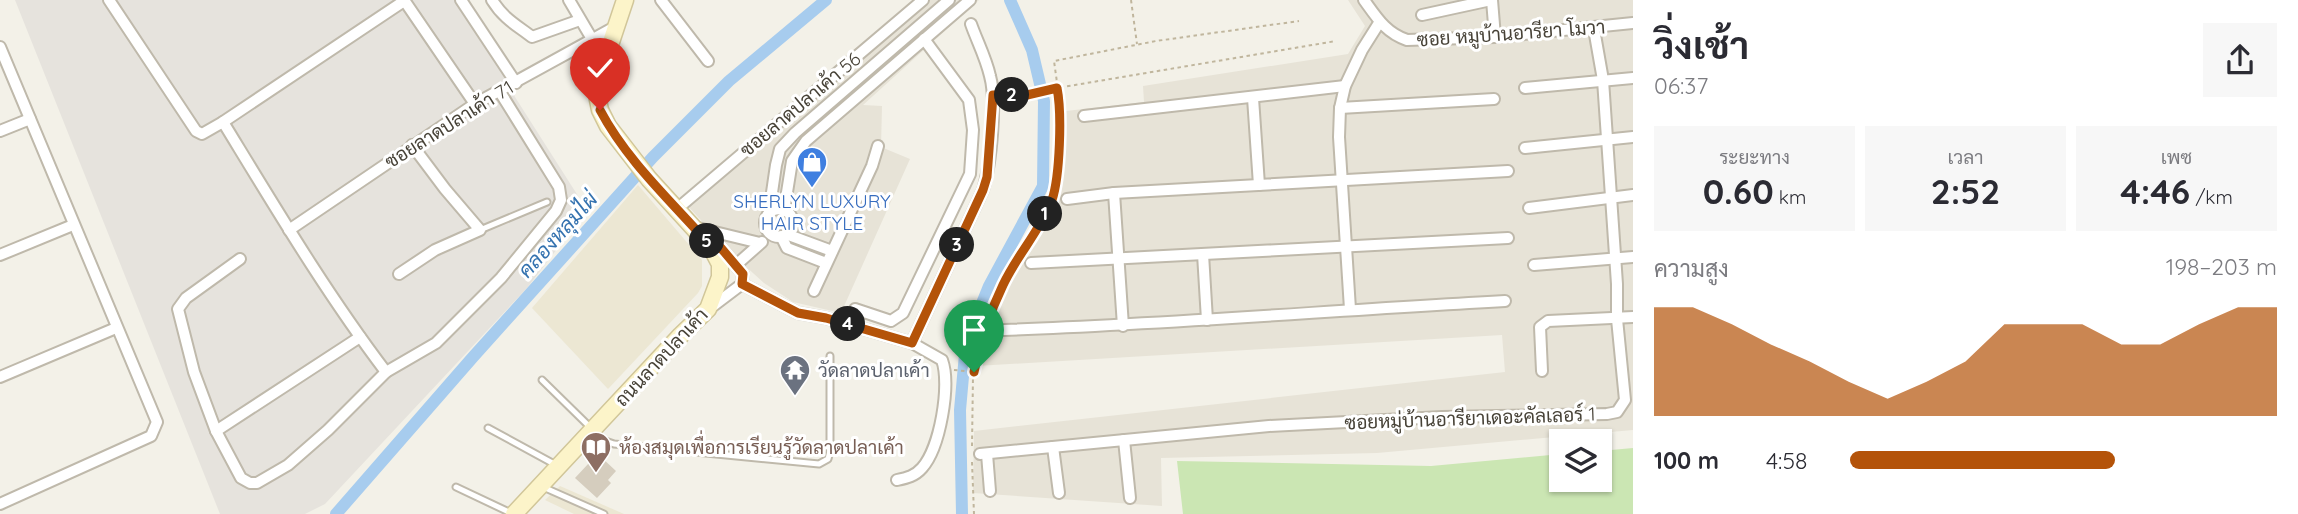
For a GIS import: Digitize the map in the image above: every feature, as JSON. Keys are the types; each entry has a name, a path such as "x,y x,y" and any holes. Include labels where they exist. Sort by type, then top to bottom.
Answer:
{"main road":[{"name":"ถนนลาดปลาเค้า","path":"514,514 708,309 720,270 720,264 709,244 649,179 608,126 597,103 605,60 625,0"}],"street":[{"path":"109,0 196,131 204,133 223,122 404,0 475,104"},
{"path":"461,0 516,83"},
{"path":"492,0 504,18 534,38 580,20"},
{"path":"569,0 592,39"},
{"path":"661,0 708,61"},
{"name":"ซอยลาดปลาเค้า 56","path":"677,209 923,0"},
{"path":"826,263 787,248 779,235 765,224 780,149 805,124 950,0"},
{"path":"736,265 760,243 779,235 792,222 785,211 792,161 806,141 971,0"},
{"name":"ซอย หมูบ้านอารียา โมวา","path":"1364,0 1379,23 1397,37 1407,40 1495,37 1633,23"},
{"path":"1422,15 1491,0 1495,37"},
{"path":"1350,309 1341,180 1340,108 1345,86 1362,50 1379,23"},
{"path":"912,343 987,177 993,95 991,77 971,24"},
{"name":"ซอยลาดปลาเค้า 71","path":"289,230 475,104 615,27"},
{"name":"ซอยหมู่บ้านอารียาเดอะคัลเลอร์ 1","path":"978,455 1269,426 1441,417 1612,413 1624,404 1628,375 1617,319 1603,80 1594,29"},
{"path":"855,309 891,321 902,313 970,174 973,130 969,100 924,39"},
{"path":"0,47 157,422 151,436 0,504"},
{"path":"1525,88 1633,78"},
{"path":"1083,116 1345,86"},
{"path":"240,259 186,298 178,309 194,372 216,431 241,478 257,483 288,465 328,430 386,372 436,343 501,278 556,211 561,200 559,187 500,92"},
{"path":"1253,98 1259,185"},
{"path":"1340,108 1493,99"},
{"path":"0,131 30,119"},
{"path":"223,122 289,230 386,372"},
{"path":"1525,148 1633,137"},
{"path":"399,274 435,250 481,230 445,189 412,145"},
{"path":"814,291 872,166 878,146"},
{"path":"1067,199 1114,193 1508,171"},
{"path":"1114,193 1123,326"},
{"path":"1530,208 1633,195"},
{"path":"769,213 776,209 785,211"},
{"path":"0,255 73,225"},
{"path":"694,227 760,243"},
{"path":"779,235 832,251"},
{"path":"1031,263 1508,238"},
{"path":"708,309 742,284 743,274 721,248 709,244"},
{"path":"1203,254 1207,320"},
{"path":"1534,265 1633,257"},
{"path":"742,284 798,313 826,318 912,343 942,360 945,373 942,418 936,441 924,466 912,477 897,480"},
{"path":"1004,330 1123,326 1350,309 1505,302"},
{"path":"1542,371 1542,323 1633,317"},
{"path":"0,377 116,328"},
{"path":"216,431 360,337"},
{"path":"1124,440 1130,498"},
{"path":"1053,447 1059,493"},
{"path":"978,455 990,491"}],"lane":[{"path":"481,230 547,202"},
{"path":"542,380 590,433 614,444 820,464 828,459 831,452 828,405 830,356"},
{"path":"488,428 559,466"},
{"path":"540,486 604,514"},
{"path":"456,487 514,514"}],"path":[{"path":"1131,0 1137,45"},
{"path":"974,514 978,455 971,413 974,372 986,328 1003,284 1052,199 1061,111 1053,64 1058,58 1299,21"},
{"path":"993,95 1027,95 1336,41"},
{"path":"946,370 974,372"}],"shaded area":[{"path":"15,0 460,0 501,66 515,97 587,210 527,288 325,504 305,514 220,514"},
{"path":"928,0 979,0 863,105 882,106 881,147 910,159 841,313 793,302 764,283 732,254 687,205"},
{"path":"1348,0 1633,0 1633,430 1612,432 1612,429 1549,429 1549,438 1377,453 1161,458 1162,506 973,493 974,431 1505,372 1502,335 976,366 1010,276 1051,204 1066,111 1144,102 1143,86 1348,54 1365,26"},
{"path":"638,185 702,260 702,286 608,389 532,308"},
{"path":"560,486 624,514 574,514 545,500"}],"green space":[{"path":"1633,448 1633,514 1183,514 1177,461 1431,466 1549,455 1549,492 1612,492 1612,450"}],"building":[{"name":"ห้องสมุดเพื่อการเรียนรู้วัดลาดปลาเค้า","path":"601,457 616,471 608,480 611,483 597,498 575,478 589,463 593,466"}],"waterway":[{"name":"คลองหลุมไผ่","path":"336,514 653,157 729,81 826,0"},
{"path":"962,514 960,410 966,343 989,286 1043,186 1044,101 1032,50 1010,0"}],"place":[{"name":"SHERLYN LUXURY HAIR STYLE","path":"812,189"},
{"name":"วัดลาดปลาเค้า","path":"795,397"},
{"name":"ห้องสมุดเพื่อการเรียนรู้วัดลาดปลาเค้า","path":"596,474"}],"route":[{"path":"600,110 608,126 649,179 709,244 721,248 743,274 742,284 798,313 826,318 912,343 983,190 987,177 993,95 1027,95 1057,88 1061,111 1052,199 1003,284 986,328 974,372"}]}
